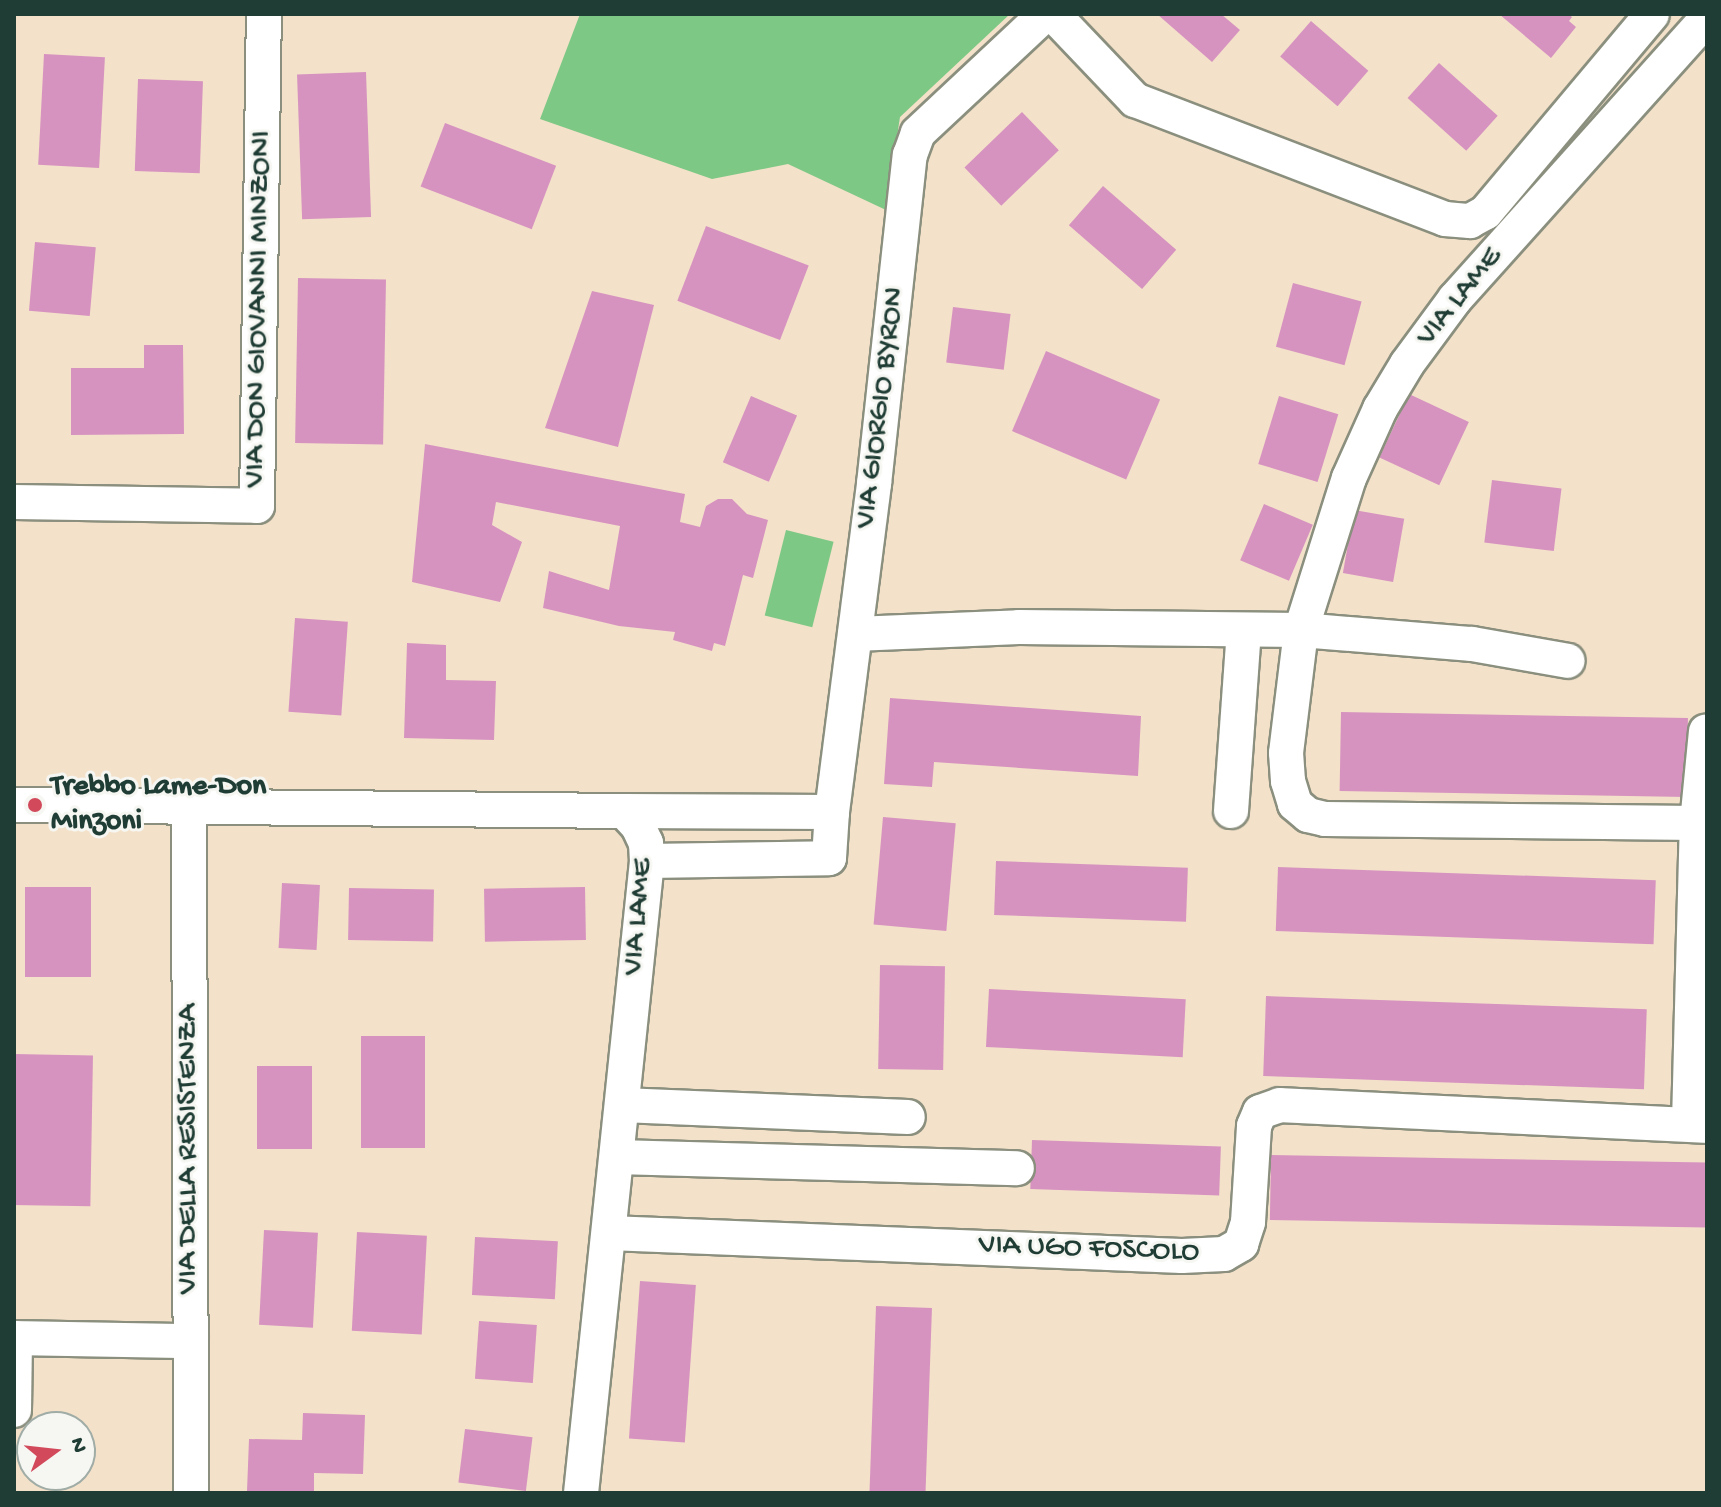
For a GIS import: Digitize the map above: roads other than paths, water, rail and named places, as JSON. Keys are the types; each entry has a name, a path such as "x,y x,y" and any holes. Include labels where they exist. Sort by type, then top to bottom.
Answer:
{"street":[{"name":"VIA DON GIOVANNI MINZONI","path":"14,502 257,506 264,14"},
{"name":"VIA GIORGIO BYRON","path":"647,861 829,858 910,155 918,133 1045,14"},
{"path":"1053,14 1135,100 1445,219 1470,221 1486,212 1652,14"},
{"name":"VIA LAME","path":"1301,630 1349,478 1380,409 1407,364 1455,299 1707,18"},
{"path":"855,634 1019,627 1301,630 1472,644 1568,661"},
{"path":"1231,811 1244,630"},
{"path":"1301,630 1286,753 1288,781 1295,804 1308,815 1349,820 1697,823"},
{"name":"VIA UGO FOSCOLO","path":"609,1233 1013,1246 1182,1256 1224,1254 1241,1244 1248,1222 1254,1126 1260,1112 1280,1105 1698,1124 1697,823 1706,731"},
{"path":"14,805 832,812"},
{"name":"VIA DELLA RESISTENZA","path":"189,806 191,1493"},
{"name":"VIA LAME","path":"581,1493 647,861 646,843 638,826 624,811"},
{"path":"622,1105 908,1117"},
{"path":"617,1157 1017,1168"},
{"path":"14,1410 14,1338 191,1341"}],"place":[{"name":"Trebbo Lame-Don Minzoni","path":"35,805"}]}
